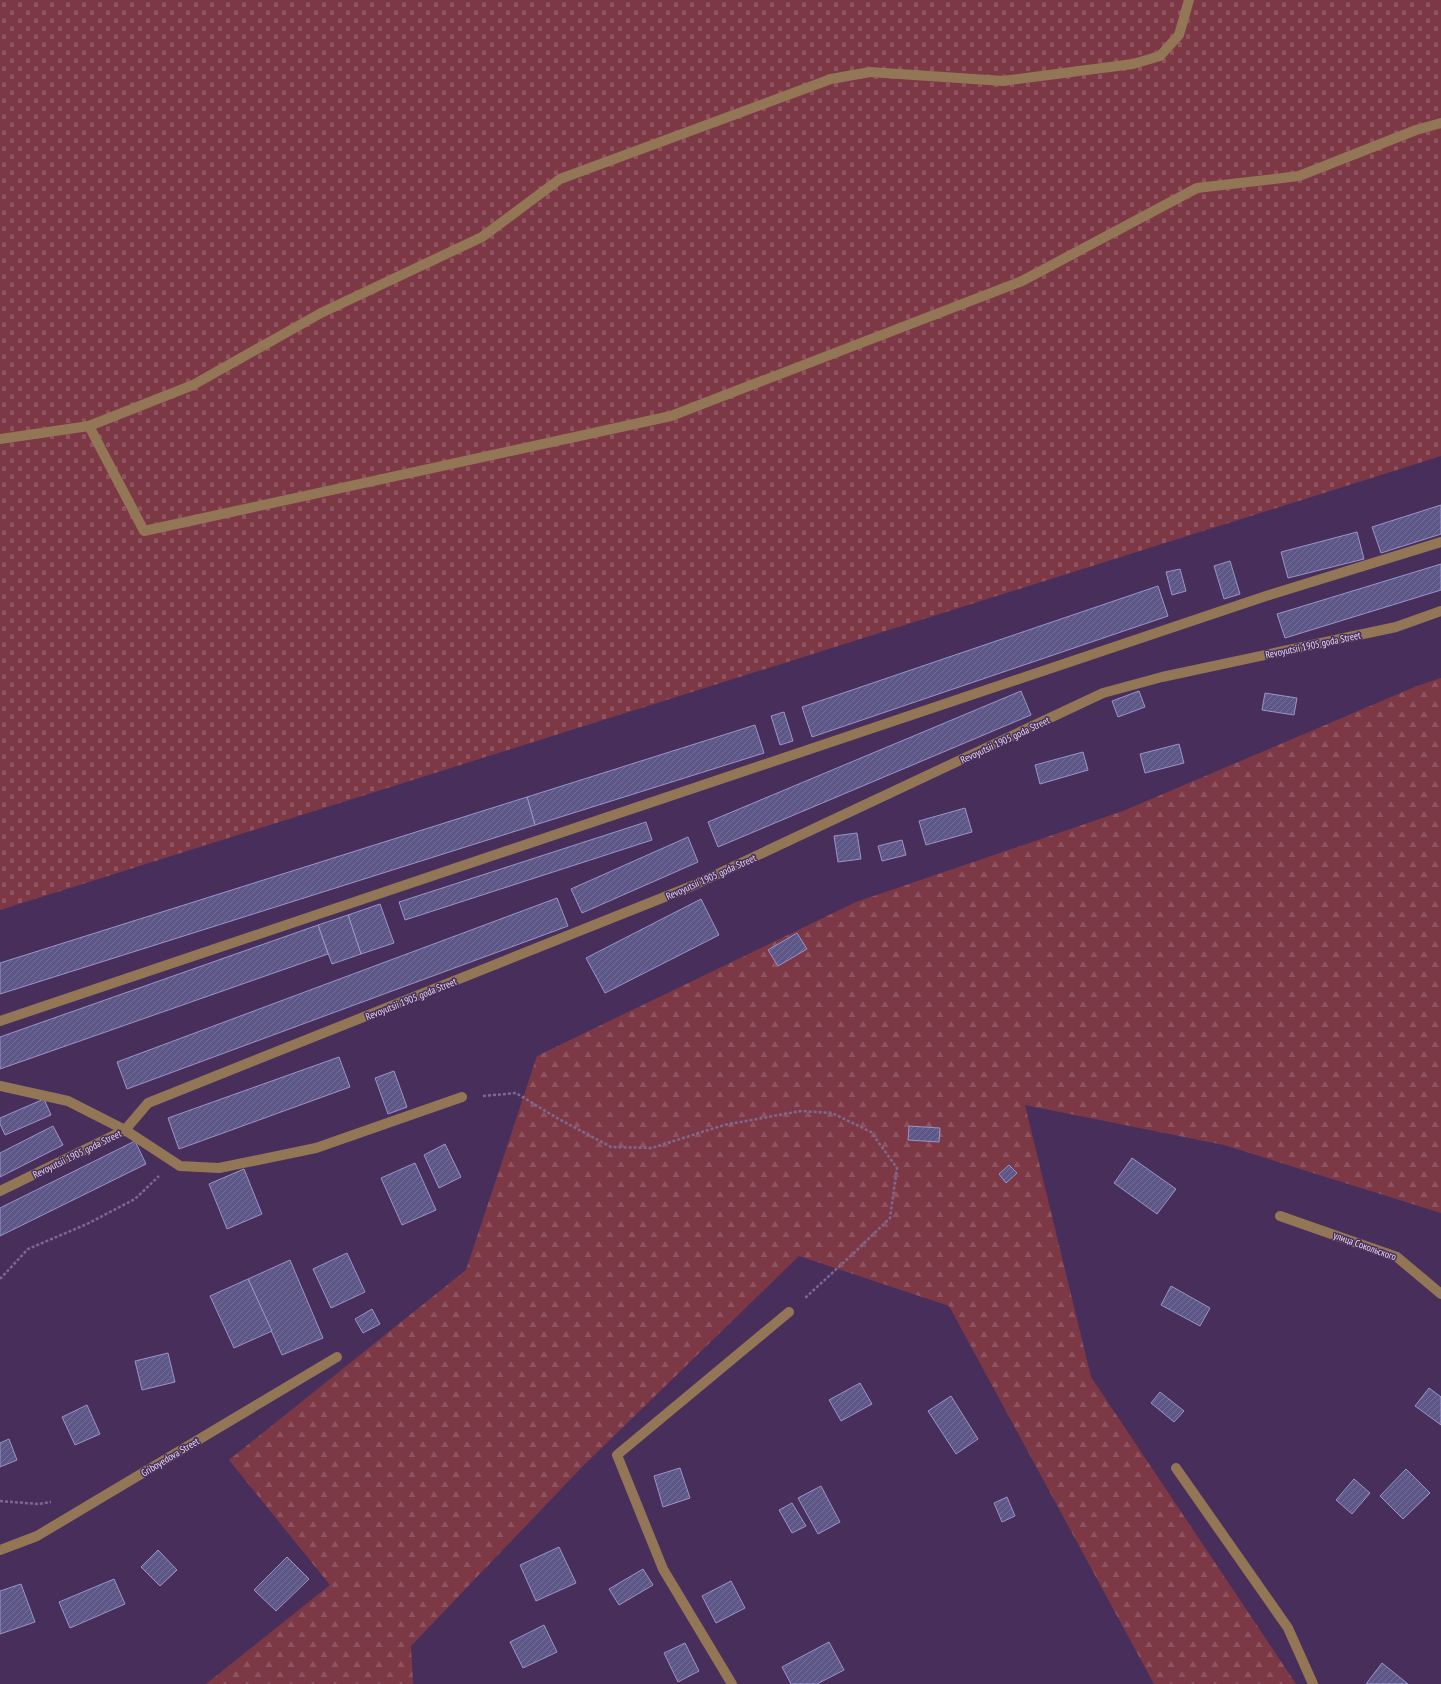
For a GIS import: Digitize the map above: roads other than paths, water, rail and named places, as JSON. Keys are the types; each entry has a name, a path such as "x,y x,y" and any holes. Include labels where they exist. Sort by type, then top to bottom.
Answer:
{"street":[{"path":"0,438 89,426 193,385 321,313 482,237 560,179 831,79 870,72 1003,81 1133,64 1160,56 1179,35 1189,0"},
{"path":"89,426 144,531 672,416 1022,281 1197,188 1299,176 1416,130 1441,123"},
{"path":"0,1021 1259,599 1441,542"},
{"name":"Revoyutsii 1905 goda Street","path":"0,1191 126,1130 148,1104 692,886 1103,693 1162,677 1396,627 1441,611"},
{"path":"0,1086 68,1101 126,1130 180,1166 219,1168 316,1148 462,1097"},
{"name":"улица Сокольского","path":"1280,1216 1397,1257 1441,1294"},
{"path":"732,1684 663,1569 617,1455 789,1312"},
{"name":"Griboyedova Street","path":"0,1550 37,1536 337,1357"},
{"path":"1176,1468 1288,1628 1313,1684"}]}
